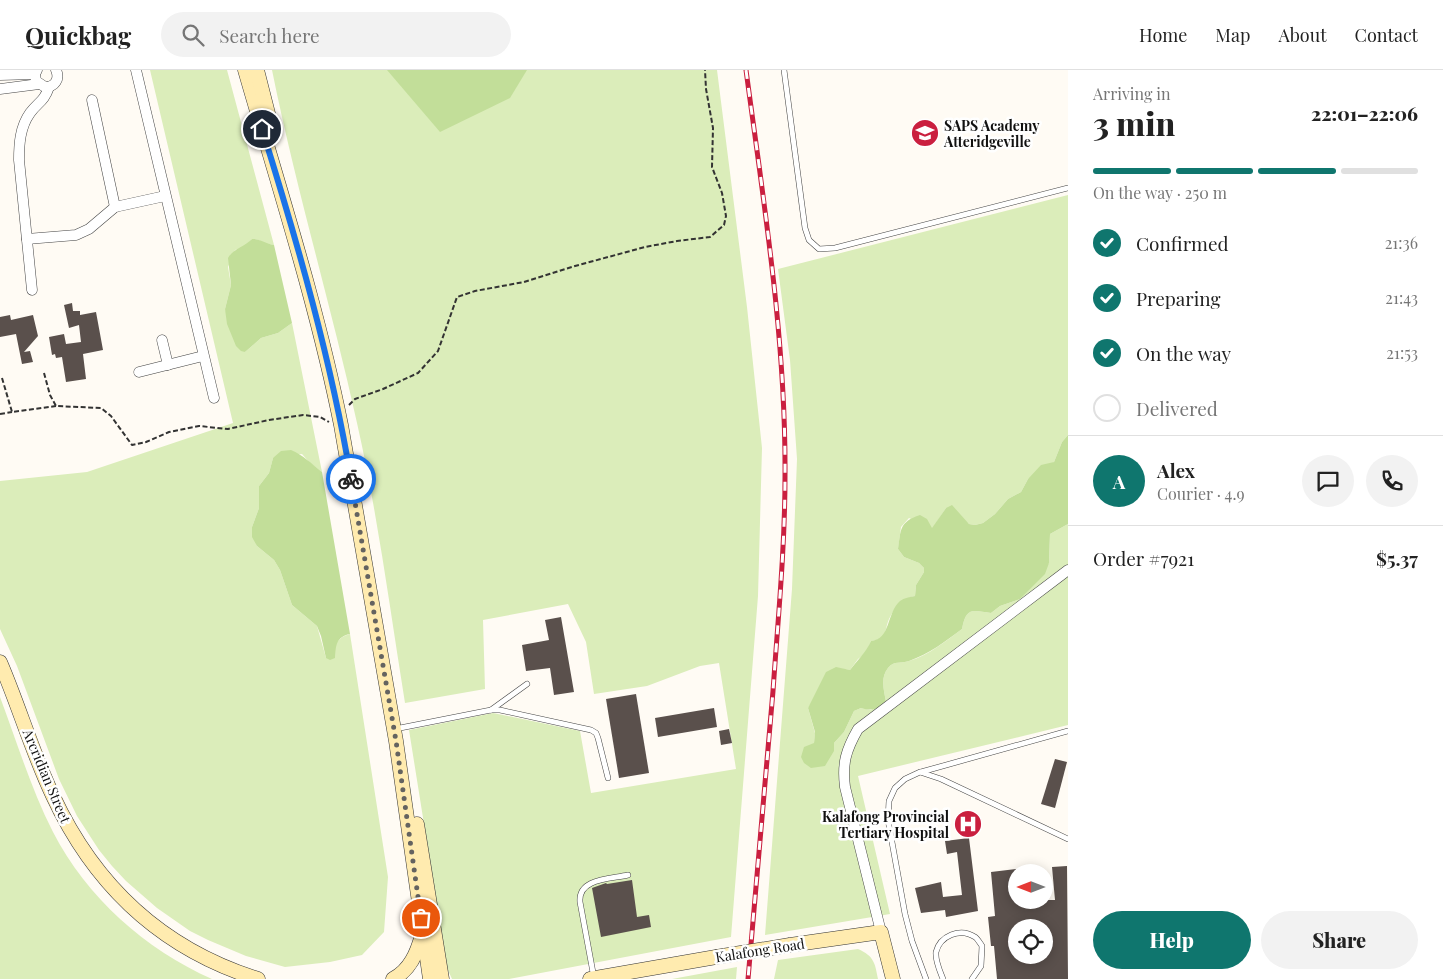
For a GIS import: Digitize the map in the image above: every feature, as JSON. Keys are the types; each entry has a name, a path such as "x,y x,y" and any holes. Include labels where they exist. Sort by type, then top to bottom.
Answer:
{"main road":[{"path":"245,70 284,200 334,390 442,979"},
{"path":"257,70 325,328 344,410 397,730 430,979"},
{"name":"Arcridian Street","path":"0,662 52,794 72,835 100,875 128,905 157,928 195,953 258,979"},
{"path":"881,932 893,979"},
{"name":"Kalafong Road","path":"592,979 716,957 881,932"},
{"path":"393,979 404,972 410,964 419,947 423,933"}],"street":[{"path":"40,79 2,89 1,75 40,79 57,81 58,74 56,70"},
{"path":"136,70 214,398"},
{"path":"32,290 19,145 25,122 30,113 44,100 40,79"},
{"path":"92,100 116,207"},
{"path":"27,239 76,235 83,232 116,207 165,196"},
{"path":"162,340 168,365"},
{"path":"139,372 204,356"},
{"path":"881,932 845,787 844,759 850,744 858,729 1068,570"}],"lane":[{"path":"784,70 805,228 809,240 819,249 835,248 1068,188"},
{"path":"491,710 527,684"},
{"path":"397,730 491,710 500,710 591,730 596,733 598,738 608,778"},
{"path":"926,979 912,941 905,914 888,820 889,801 895,788 906,779 920,772 1068,731"},
{"path":"920,772 941,779 1068,839"},
{"path":"592,979 580,895 584,887 589,883 628,875"},
{"path":"943,979 936,959 936,950 944,937 955,933 965,933 975,937 982,946 981,966 972,979"}],"path":[{"path":"344,410 356,400 418,373 438,352 457,297 475,291 524,282 645,246 676,240 710,237 724,225 726,216 722,193 712,167 712,128 705,70"},
{"path":"44,373 50,395 56,406"},
{"path":"2,378 12,412"},
{"path":"0,414 56,406 101,408 111,416 132,445 146,442 169,432 199,426 228,429 303,415 320,416 331,423 341,425"}],"green space":[{"path":"150,70 227,70 274,245 252,239 245,247 235,250 228,267 231,285 225,309 245,352 261,338 278,333 292,323 322,472 302,454 273,458 269,473 259,486 259,508 252,527 257,546 274,560 280,570 292,605 317,626 326,658 339,640 350,634 388,877 384,932 362,955 330,962 285,967 246,956 190,931 157,908 126,881 99,850 77,816 59,779 17,666 0,629 0,481 87,472 233,423"},
{"path":"272,70 717,70 747,307 762,448 758,596 731,937 509,979 452,979 447,968 409,730 493,713 580,731 591,793 736,769 719,663 700,666 647,686 594,694 586,642 568,604 483,620 485,689 405,703 364,458 347,379 281,114"},
{"path":"387,70 527,70 510,98 440,132"},
{"path":"1068,195 1068,435 1062,442 1054,462 1028,479 1021,492 1008,499 995,514 983,523 969,524 946,508 932,529 909,518 901,527 898,549 904,557 919,563 924,568 924,572 916,585 915,596 903,601 897,607 889,619 883,636 871,641 865,654 858,659 850,670 836,668 808,708 815,733 814,743 834,751 834,743 844,732 854,711 861,708 871,710 886,702 883,680 890,666 916,658 937,647 962,629 968,613 979,611 991,613 1000,606 1020,599 1049,563 1050,534 1068,524 1068,725 858,776 890,914 765,935 792,589 797,459 790,360 778,269"},
{"path":"252,239 274,245 292,323 278,333 261,338 245,352 236,346 227,324 225,309 231,285 228,258 233,252"},
{"path":"1068,435 1068,524 1050,534 1049,563 1045,574 1020,599 1000,606 991,613 975,611 968,613 962,629 943,643 916,658 890,666 883,680 886,702 874,709 861,708 854,711 844,732 834,743 834,751 825,766 811,768 804,763 801,757 804,747 814,743 815,732 808,708 826,672 836,667 850,670 871,641 882,636 892,612 900,601 915,596 916,585 924,572 924,568 919,563 904,557 898,549 902,528 905,524 920,515 927,519 932,528 946,508 952,505 969,524 983,523 995,514 1008,499 1021,492 1028,479 1041,465 1054,462 1062,442"},
{"path":"291,450 322,472 350,634 339,639 336,645 335,658 330,660 326,658 317,626 292,605 280,570 274,560 257,546 252,537 252,527 259,508 259,486 269,473 273,458 281,451"},
{"path":"0,697 45,816 67,856 83,879 120,919 141,937 187,967 212,979 0,979"},
{"path":"858,949 871,957 878,979 774,979 778,960"},
{"path":"737,967 736,979 672,979"}],"building":[{"path":"72,303 73,311 80,311 80,315 96,312 103,350 83,354 86,379 66,382 62,357 56,358 55,354 52,355 49,337 64,334 66,344 81,342 79,325 69,328 64,305"},
{"path":"10,315 11,320 33,315 38,336 24,352 30,351 33,362 22,364 16,334 0,337 0,317"},
{"path":"561,617 574,692 554,695 550,668 526,671 522,645 549,640 545,620"},
{"path":"636,694 649,773 619,778 606,699"},
{"path":"714,708 717,727 658,737 655,718"},
{"path":"729,729 732,743 721,745 719,731"},
{"path":"1055,759 1067,762 1055,808 1041,804"},
{"path":"969,838 978,911 946,917 945,910 921,913 915,888 941,882 943,897 962,895 957,852 947,854 945,841"},
{"path":"1067,866 1068,979 997,979 994,946 991,946 988,917 995,916 991,872 1008,870 1008,909 1053,909 1053,900 1055,900 1053,867"},
{"path":"632,880 637,917 649,915 651,927 601,937 592,888 606,883"}],"railway":[{"path":"746,70 767,222 778,323 782,374 785,476 779,610 748,979"}],"way so far":[{"path":"351,479 396,741 421,918"}],"place":[{"name":"SAPS Academy Atteridgeville","path":"925,133"},
{"name":"Kalafong Provincial Tertiary Hospital","path":"968,824"}],"route":[{"path":"262,129 284,200 334,390 351,479"}]}
